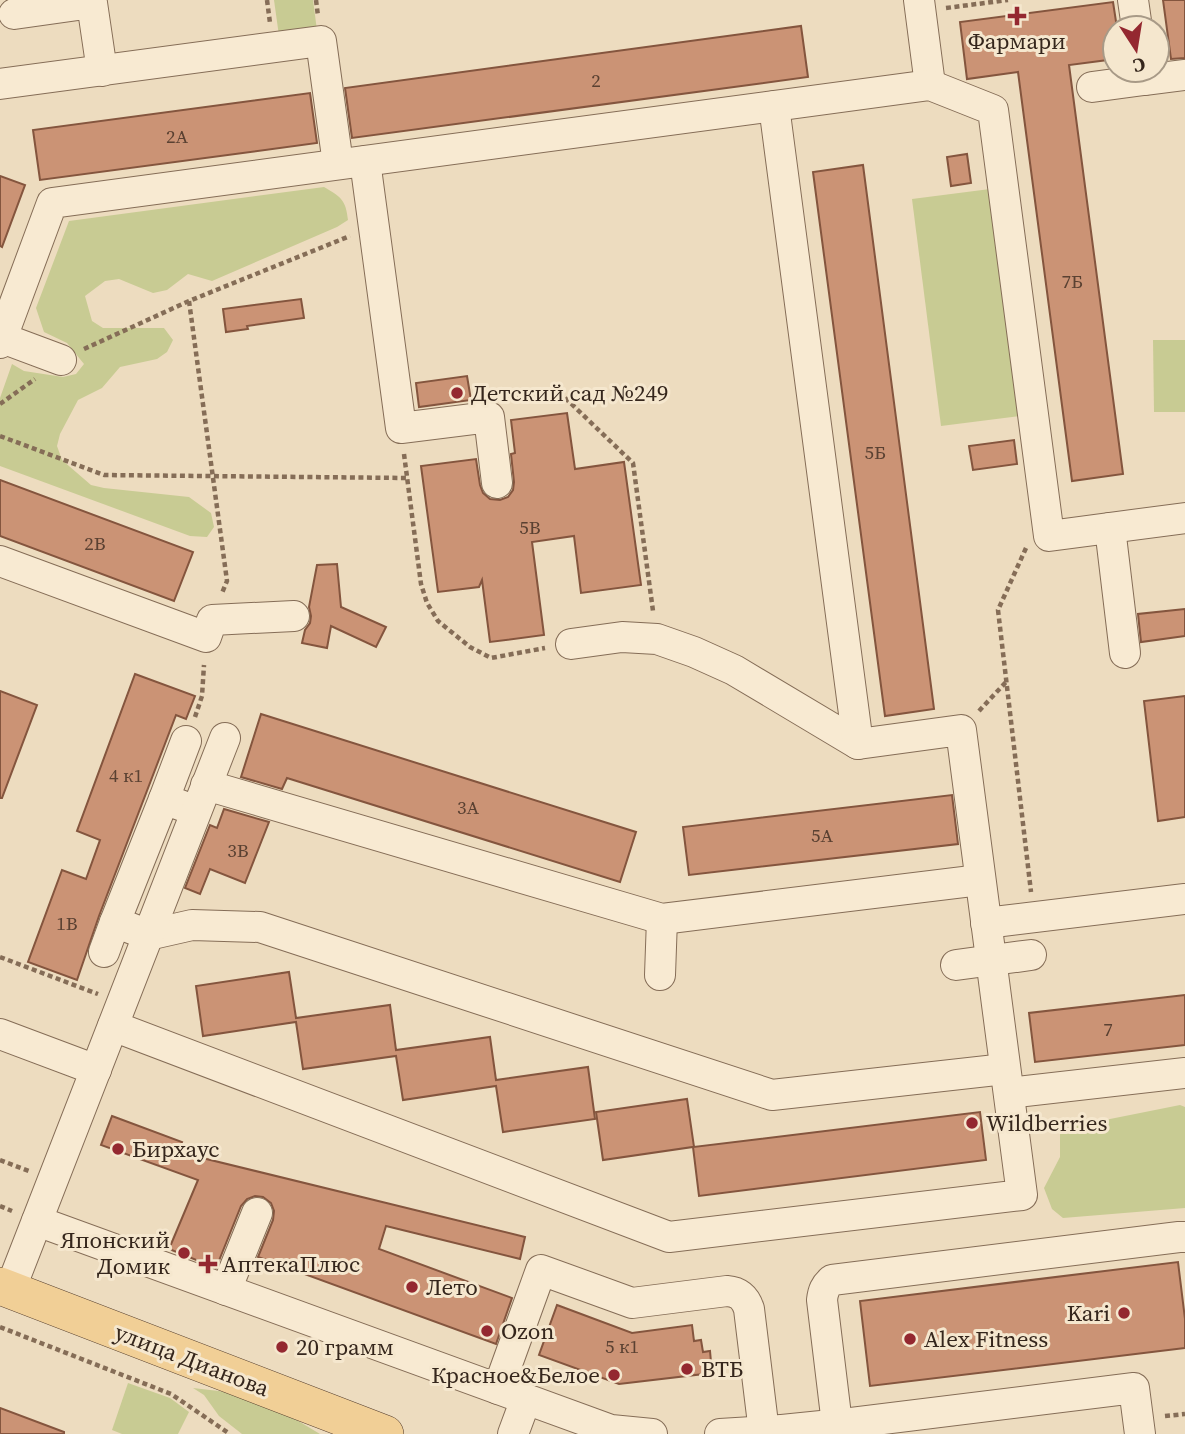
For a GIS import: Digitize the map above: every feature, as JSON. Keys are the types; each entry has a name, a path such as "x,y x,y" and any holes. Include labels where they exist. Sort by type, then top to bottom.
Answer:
{"main road":[{"name":"улица Дианова","path":"5,1288 382,1434"}],"lane":[{"path":"14,14 93,3 102,71"},
{"path":"919,6 930,85"},
{"path":"0,85 321,41 351,162 373,227 401,428 489,417 498,483"},
{"path":"1092,87 1105,84"},
{"path":"61,360 1,341 52,203 930,85 993,110 1049,536 1185,518"},
{"path":"774,106 858,744"},
{"path":"1110,528 1125,653"},
{"path":"0,561 206,637 212,620 294,616"},
{"path":"117,1014 669,1237 1022,1195 961,730 858,744 734,670 657,639 622,637 571,644"},
{"path":"5,1288 37,1221 225,738"},
{"path":"104,952 186,741"},
{"path":"164,799 201,798 662,919 980,880"},
{"path":"986,923 1185,899"},
{"path":"660,975 662,919"},
{"path":"116,922 148,935 192,925 260,926 772,1095 1185,1073"},
{"path":"956,965 1031,955"},
{"path":"0,1034 96,1070"},
{"path":"226,1290 257,1213"},
{"path":"37,1221 611,1430 652,1434"},
{"path":"837,1424 822,1300 823,1292 832,1280 1185,1237"},
{"path":"498,1388 541,1269 632,1303 735,1292 747,1301 776,1432"},
{"path":"720,1434 776,1432 1135,1388 1140,1434"},
{"path":"513,1434 526,1399"}],"path":[{"path":"919,6 1008,0"},
{"path":"0,404 61,360 189,301 373,227"},
{"path":"189,301 227,581"},
{"path":"489,417 498,401 558,391 633,463 657,639"},
{"path":"0,436 104,475 407,478 421,584 427,603 438,621 470,647 491,658 571,644"},
{"path":"1034,917 998,610 1026,547 1049,536"},
{"path":"186,741 202,696 206,637"},
{"path":"961,730 1007,681"},
{"path":"0,957 117,1014"},
{"path":"0,1327 171,1394 230,1434"}],"green space":[{"path":"274,0 313,0 318,38 280,43"},
{"path":"324,187 339,197 346,208 348,220 337,227 212,281 188,274 167,290 153,293 119,279 105,281 85,296 92,321 103,328 164,328 173,340 167,352 157,359 120,367 102,388 78,400 60,434 57,446 62,460 91,485 189,497 211,513 214,527 207,537 190,536 0,466 0,398 12,364 24,371 63,377 76,374 84,364 67,343 44,332 36,308 69,221"},
{"path":"990,189 1020,416 941,426 912,199"},
{"path":"1153,340 1185,340 1185,412 1154,412"},
{"path":"1180,1105 1185,1107 1185,1208 1063,1218 1052,1209 1044,1188 1060,1157 1060,1129"},
{"path":"128,1383 170,1398 189,1412 178,1434 122,1434 112,1430"},
{"path":"193,1388 244,1394 320,1434 242,1434 219,1416 204,1395"}],"building":[{"path":"1163,0 1185,0 1185,58 1171,59 1171,14 1165,14"},
{"path":"1113,2 1115,14 1101,14 1101,61 1069,65 1123,474 1072,481 1018,72 967,79 960,22"},
{"path":"801,26 808,77 352,138 345,88"},
{"path":"310,93 317,143 40,180 33,130"},
{"path":"967,154 971,183 951,186 947,157"},
{"path":"863,165 934,709 885,716 813,172"},
{"path":"0,176 25,185 2,247 0,246"},
{"path":"301,299 304,318 247,326 248,329 226,332 223,309"},
{"path":"467,376 471,400 419,407 416,383"},
{"path":"567,413 575,469 624,462 641,585 581,593 574,536 532,542 544,635 490,642 482,580 479,587 438,592 421,466 476,459 483,493 490,499 500,500 508,497 513,490 511,454 515,453 511,420"},
{"path":"1014,440 1017,464 973,470 969,446"},
{"path":"0,480 193,552 174,601 0,536"},
{"path":"337,564 341,607 386,627 376,647 331,626 327,648 302,643 310,623 309,607 317,565"},
{"path":"1185,609 1185,636 1141,642 1138,614"},
{"path":"135,674 195,696 186,719 176,715 77,980 28,962 62,870 86,879 100,840 77,831"},
{"path":"0,691 37,705 2,798 0,798"},
{"path":"1185,696 1185,817 1158,821 1144,701"},
{"path":"261,714 636,832 620,882 287,778 282,789 241,777"},
{"path":"952,795 958,844 689,875 683,827"},
{"path":"224,809 269,822 245,883 210,869 200,894 185,888 210,825 217,828"},
{"path":"289,972 296,1018 390,1005 396,1050 490,1037 496,1080 588,1067 595,1119 503,1132 496,1086 403,1100 396,1056 303,1069 296,1022 203,1036 196,986"},
{"path":"1185,995 1185,1045 1035,1062 1029,1013"},
{"path":"687,1099 694,1147 980,1112 986,1160 699,1196 693,1147 603,1160 596,1112"},
{"path":"112,1116 182,1142 178,1152 525,1237 520,1259 386,1226 379,1249 512,1298 496,1344 258,1257 274,1211 271,1203 263,1197 247,1199 241,1206 216,1268 169,1249 198,1180 101,1145"},
{"path":"1178,1262 1185,1319 1185,1348 870,1386 860,1301"},
{"path":"557,1305 632,1333 692,1325 694,1341 701,1340 703,1352 710,1351 712,1373 619,1384 539,1355"},
{"path":"0,1408 64,1432 64,1434 0,1434"}],"place":[{"name":"Фармари","path":"1017,16"},
{"name":"Детский сад №249","path":"457,393"},
{"name":"Wildberries","path":"972,1123"},
{"name":"Бирхаус","path":"118,1149"},
{"name":"Японский Домик","path":"184,1253"},
{"name":"АптекаПлюс","path":"208,1264"},
{"name":"Лето","path":"412,1287"},
{"name":"Kari","path":"1124,1313"},
{"name":"Ozon","path":"487,1331"},
{"name":"Alex Fitness","path":"910,1339"},
{"name":"20 грамм","path":"282,1347"},
{"name":"ВТБ","path":"687,1369"},
{"name":"Красное&Белое","path":"614,1375"}]}
